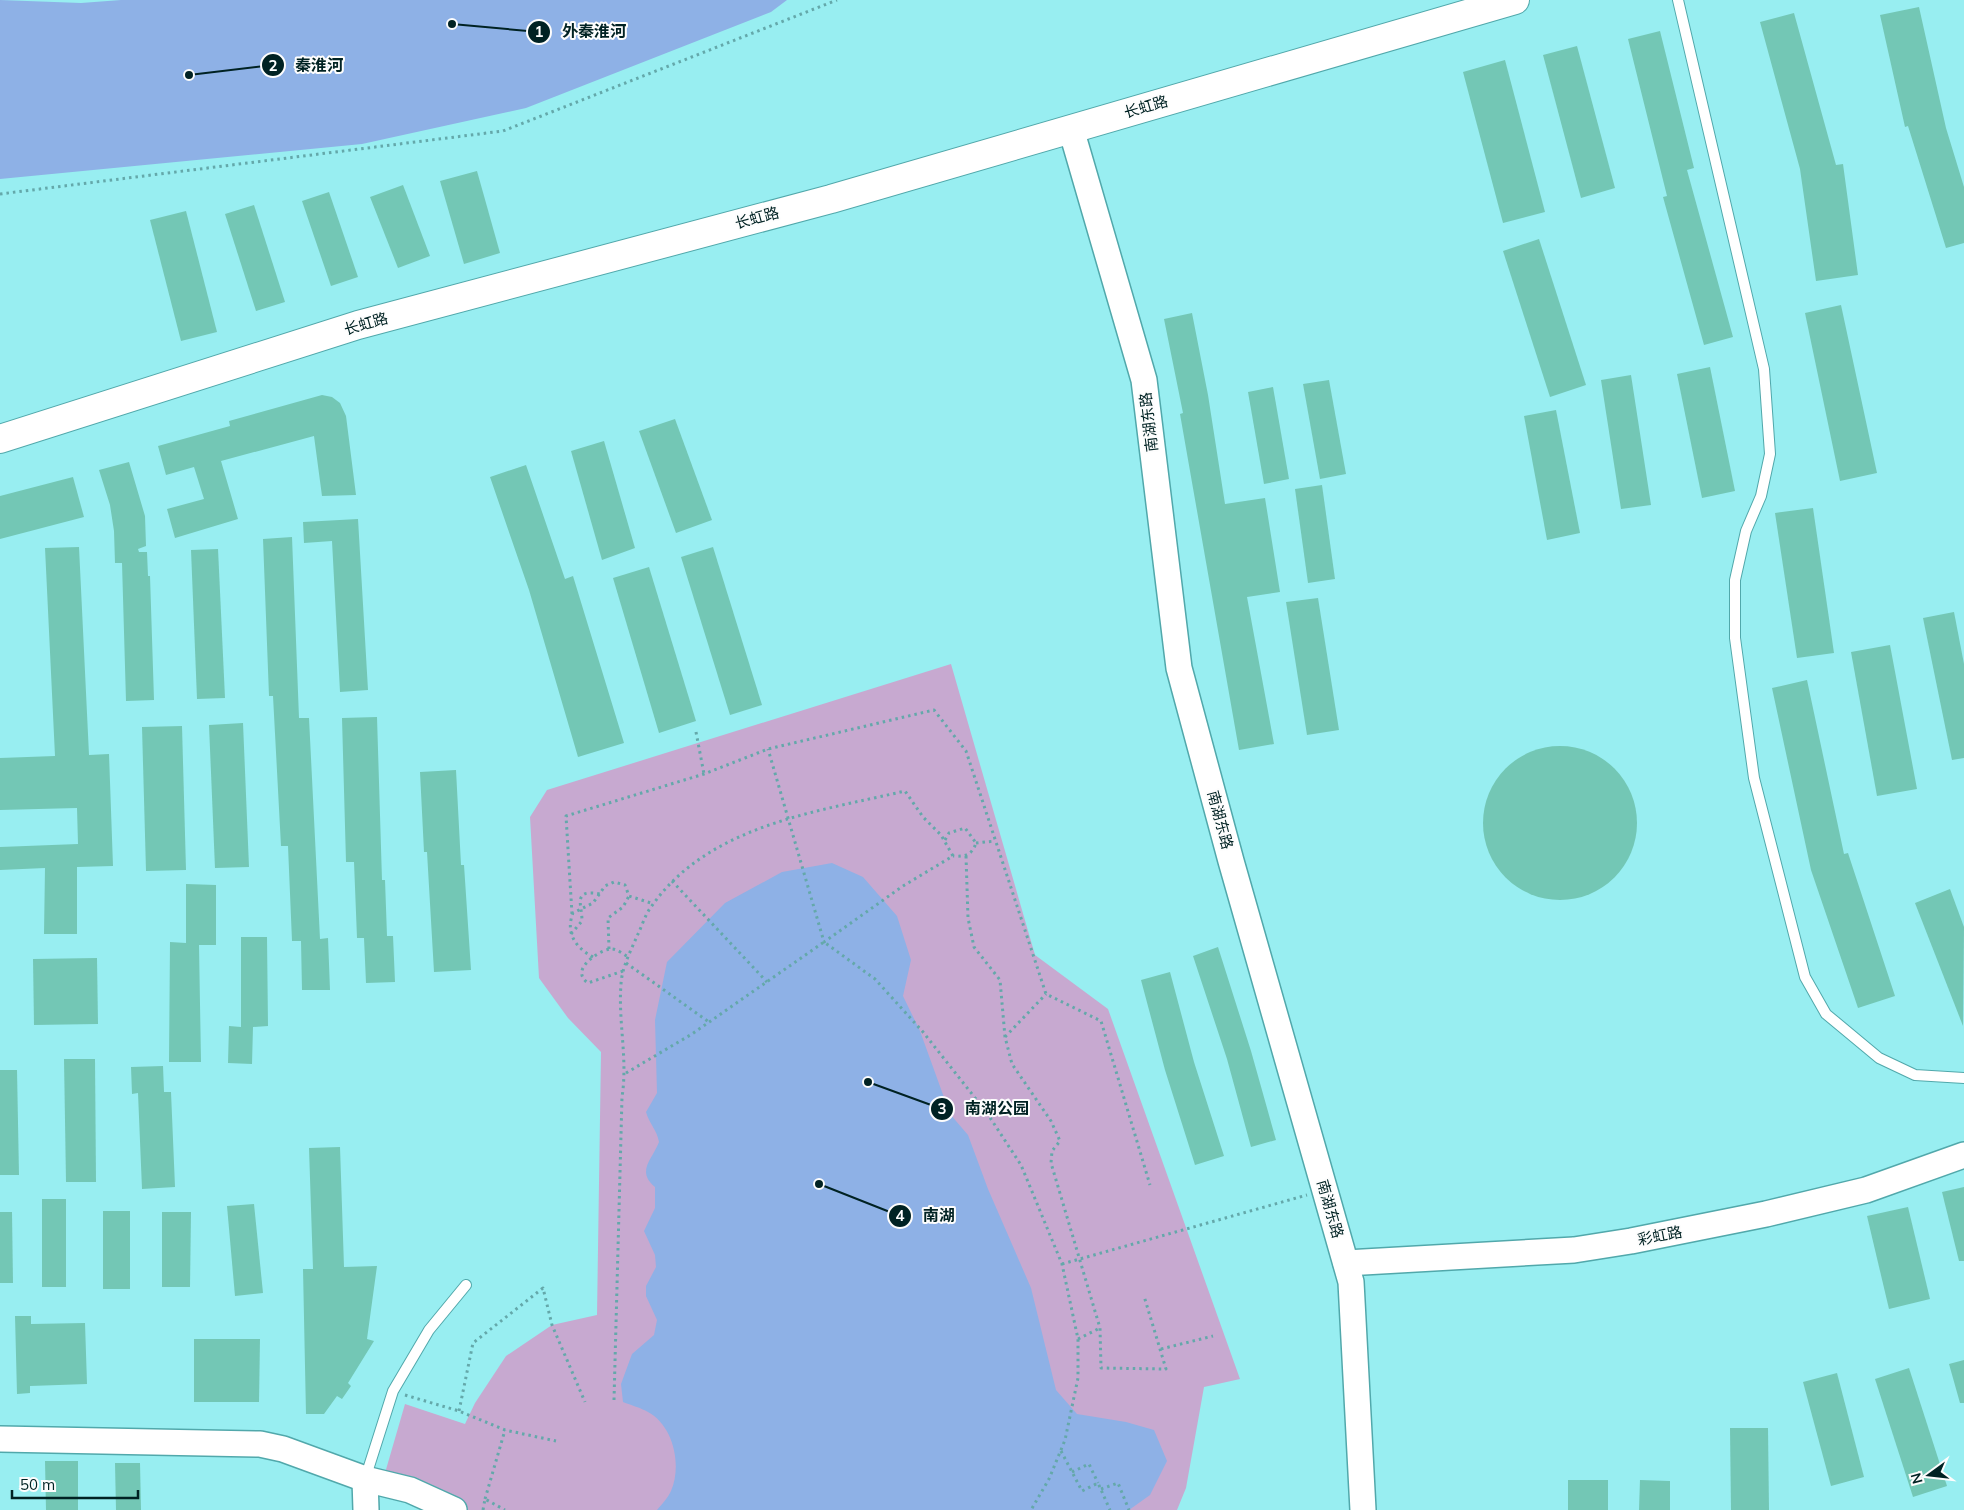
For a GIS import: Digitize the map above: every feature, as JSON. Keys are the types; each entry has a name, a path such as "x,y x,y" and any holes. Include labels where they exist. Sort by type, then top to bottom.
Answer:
{"main road":[{"name":"长虹路","path":"0,438 358,325 831,198 1514,0"}],"street":[{"name":"南湖东路","path":"1071,129 1144,380 1179,668 1230,861 1351,1282 1363,1510"},
{"name":"彩虹路","path":"1346,1263 1574,1250 1631,1241 1766,1214 1866,1190 1964,1155"},
{"path":"0,1439 260,1444 283,1449 365,1479 410,1490 454,1510"},
{"path":"365,1479 366,1510"}],"lane":[{"path":"1678,0 1764,369 1770,454 1761,496 1746,532 1735,580 1735,638 1754,778 1802,968 1805,977 1826,1014 1879,1058 1915,1075 1964,1078"},
{"path":"365,1479 393,1391 429,1330 466,1284"}],"path":[{"path":"0,194 503,131 837,0"},
{"path":"593,957 582,951 571,934 569,926 572,914 566,816 704,774 768,749 934,710 966,751 1046,994 1101,1021 1150,1185"},
{"path":"696,732 704,774"},
{"path":"768,749 824,942 875,979 924,1032 987,1113 1021,1165 1062,1264 1078,1339 1078,1378 1065,1440 1049,1479 1031,1510"},
{"path":"614,1400 622,1097 626,1073 621,984 628,957 654,904 672,881 697,860 728,841 787,819 906,791 923,817 944,840 953,856"},
{"path":"944,840 949,833 965,828 976,843"},
{"path":"976,843 995,841"},
{"path":"626,1073 709,1022 904,886 953,856 966,856 973,850 976,843"},
{"path":"966,856 968,918 974,947 1000,980 1005,1037 1012,1064 1051,1121 1060,1142 1052,1151 1051,1163 1100,1328 1101,1368 1166,1369 1144,1296"},
{"path":"672,881 767,982"},
{"path":"572,914 593,903 605,886 614,882 625,885 629,896 624,907 608,918 609,949"},
{"path":"571,934 582,921 580,909 582,896 586,893 600,894"},
{"path":"629,896 654,904"},
{"path":"624,970 588,983 583,979 582,972 588,960 609,949 628,957"},
{"path":"626,963 709,1022"},
{"path":"1005,1037 1046,994"},
{"path":"1062,1264 1325,1190"},
{"path":"459,1411 473,1344 543,1288 552,1325 585,1402"},
{"path":"1078,1339 1100,1328"},
{"path":"1161,1349 1213,1336"},
{"path":"393,1391 459,1411 505,1430 556,1441"},
{"path":"483,1510 505,1430"},
{"path":"1061,1450 1082,1491 1098,1483"},
{"path":"1072,1472 1089,1464 1110,1510"},
{"path":"1101,1490 1118,1483 1128,1510"},
{"path":"485,1499 505,1510"}],"shaded area":[{"path":"951,664 1035,955 1108,1009 1240,1379 1204,1387 1186,1488 1177,1510 468,1510 385,1473 405,1404 465,1424 475,1403 506,1356 552,1325 597,1315 601,1052 568,1018 539,978 530,817 547,790"}],"water":[{"path":"0,0 81,3 121,0 787,0 771,12 526,108 362,144 0,179"},
{"path":"832,863 863,877 897,916 911,960 903,996 920,1031 950,1114 968,1135 988,1189 1031,1288 1056,1390 1077,1414 1126,1422 1154,1430 1167,1461 1150,1495 1129,1510 657,1510 670,1494 674,1481 676,1470 673,1447 670,1437 657,1418 623,1402 621,1384 632,1354 654,1335 657,1320 646,1296 646,1286 656,1267 655,1255 644,1231 655,1208 655,1187 649,1181 646,1170 659,1142 646,1112 657,1093 655,1020 667,962 725,903 782,872"}],"building":[{"path":"1919,7 1946,128 1964,187 1964,243 1946,248 1908,126 1905,127 1880,15"},
{"path":"1794,13 1836,165 1843,164 1858,275 1816,281 1800,169 1760,22"},
{"path":"1660,31 1694,168 1687,170 1733,337 1704,345 1663,197 1667,196 1628,39"},
{"path":"1577,46 1615,188 1581,198 1543,55"},
{"path":"1505,60 1545,212 1503,223 1463,72"},
{"path":"477,171 500,253 464,264 440,181"},
{"path":"403,185 430,256 398,268 370,197"},
{"path":"329,192 358,277 331,286 302,201"},
{"path":"254,205 285,302 256,311 225,214"},
{"path":"186,211 217,332 181,341 150,220"},
{"path":"1539,239 1586,385 1550,397 1503,251"},
{"path":"1841,305 1877,473 1840,481 1805,313"},
{"path":"1192,313 1208,395 1225,504 1265,498 1280,592 1247,597 1274,744 1239,750 1180,414 1183,413 1164,319"},
{"path":"1710,367 1735,491 1702,498 1677,374"},
{"path":"1631,375 1651,505 1621,509 1601,380"},
{"path":"1329,380 1346,474 1320,479 1303,384"},
{"path":"1273,387 1289,479 1264,484 1248,392"},
{"path":"322,395 332,397 340,403 346,416 356,495 322,496 314,436 221,461 238,519 175,538 167,509 204,499 194,467 166,475 158,446 230,426 229,421"},
{"path":"1556,410 1580,533 1547,540 1524,416"},
{"path":"675,419 712,520 676,533 639,431"},
{"path":"604,441 635,548 602,560 571,451"},
{"path":"129,462 145,516 146,546 138,549 139,552 147,552 148,576 150,576 154,700 126,701 122,563 115,563 114,531 110,505 99,470"},
{"path":"526,465 565,579 573,576 624,743 578,757 529,590 490,477"},
{"path":"73,477 84,517 0,539 0,496"},
{"path":"1322,485 1335,579 1308,583 1295,489"},
{"path":"1813,508 1834,653 1797,658 1775,513"},
{"path":"358,519 368,690 340,692 332,541 304,543 303,522"},
{"path":"292,537 299,718 309,718 320,939 328,938 330,990 302,990 301,941 292,941 288,846 281,846 273,696 269,696 263,539"},
{"path":"79,547 89,755 109,754 113,866 77,867 77,934 44,934 45,868 0,870 0,847 78,844 77,808 0,810 0,758 55,756 45,548"},
{"path":"713,547 762,705 730,715 681,557"},
{"path":"218,549 225,698 197,699 191,550"},
{"path":"649,567 696,721 659,733 613,578"},
{"path":"1318,598 1339,730 1307,735 1286,602"},
{"path":"1954,612 1964,664 1964,758 1952,760 1923,618"},
{"path":"1890,645 1917,789 1877,796 1851,652"},
{"path":"1807,680 1844,854 1848,853 1895,996 1858,1008 1811,870 1772,688"},
{"path":"377,717 382,880 385,880 387,936 393,936 395,982 366,983 364,938 357,938 354,862 346,862 342,718"},
{"path":"243,723 249,867 215,868 209,725"},
{"path":"182,726 186,870 146,871 142,727"},
{"path":"1560,746 1589,752 1603,759 1614,769 1624,780 1631,794 1637,823 1631,852 1624,866 1614,877 1603,887 1589,894 1560,900 1531,894 1517,887 1506,877 1496,866 1489,852 1483,823 1489,794 1496,780 1506,769 1517,759 1531,752"},
{"path":"456,770 461,865 464,865 471,970 434,972 427,852 424,852 420,772"},
{"path":"186,884 216,885 216,945 199,945 201,1062 169,1062 170,942 186,943"},
{"path":"1950,889 1964,927 1963,1026 1915,903"},
{"path":"241,937 267,937 268,1026 253,1027 252,1064 228,1063 229,1026 241,1027"},
{"path":"1218,947 1251,1051 1276,1140 1251,1147 1227,1059 1193,956"},
{"path":"97,958 98,1024 34,1025 33,959"},
{"path":"1170,972 1194,1062 1224,1156 1195,1165 1165,1070 1141,980"},
{"path":"64,1059 95,1059 96,1182 66,1182"},
{"path":"163,1066 164,1092 171,1092 175,1187 142,1189 138,1093 132,1094 131,1067"},
{"path":"0,1070 17,1070 19,1175 0,1175"},
{"path":"340,1147 344,1267 377,1266 367,1339 374,1341 348,1383 351,1386 342,1399 337,1396 324,1414 306,1414 303,1269 313,1269 309,1148"},
{"path":"1964,1187 1964,1261 1959,1261 1942,1192"},
{"path":"42,1199 66,1199 66,1287 42,1287"},
{"path":"254,1204 263,1293 235,1296 227,1206"},
{"path":"1908,1207 1930,1299 1889,1309 1867,1216"},
{"path":"103,1211 130,1211 130,1289 103,1289"},
{"path":"0,1212 12,1212 13,1283 0,1283"},
{"path":"162,1212 191,1212 190,1287 162,1287"},
{"path":"15,1316 31,1316 31,1324 85,1323 87,1384 30,1386 30,1393 17,1394"},
{"path":"194,1339 260,1339 259,1402 194,1402"},
{"path":"1964,1360 1964,1403 1960,1403 1949,1364"},
{"path":"1909,1368 1947,1486 1913,1497 1875,1379"},
{"path":"1837,1373 1864,1477 1831,1486 1803,1382"},
{"path":"1730,1428 1768,1428 1769,1510 1731,1510"},
{"path":"45,1461 78,1461 78,1510 46,1510"},
{"path":"115,1463 140,1463 141,1510 116,1510"},
{"path":"1568,1480 1608,1480 1608,1510 1568,1510"},
{"path":"1640,1480 1670,1481 1670,1510 1639,1510"}],"place":[{"name":"外秦淮河","path":"452,24"},
{"name":"秦淮河","path":"189,75"},
{"name":"南湖公园","path":"868,1082"},
{"name":"南湖","path":"819,1184"}]}
